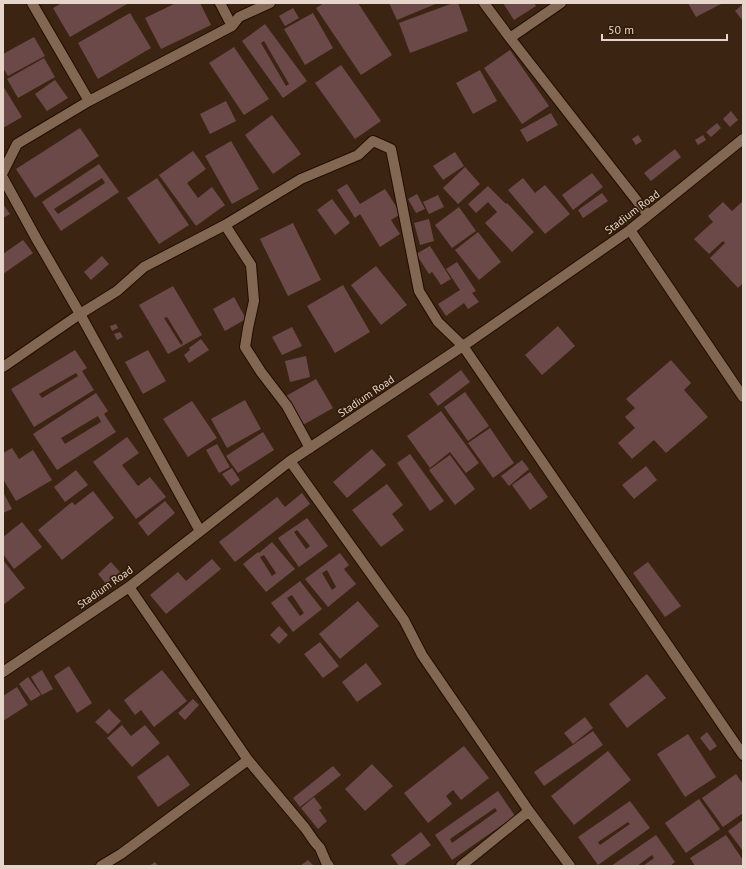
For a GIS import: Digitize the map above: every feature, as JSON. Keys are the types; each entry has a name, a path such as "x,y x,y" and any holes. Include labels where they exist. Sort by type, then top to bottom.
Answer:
{"street":[{"path":"32,3 89,101"},
{"path":"220,3 232,26"},
{"path":"4,169 17,144 89,101 232,26 239,17 270,3"},
{"path":"484,3 648,215"},
{"path":"510,38 561,3"},
{"name":"Stadium Road","path":"3,672 128,587 290,461 463,346 630,230 743,139"},
{"path":"3,367 80,314 117,291 144,267 225,225 301,179 358,155 373,141 391,149 419,291 438,322 463,346 743,755"},
{"path":"3,178 200,531"},
{"path":"225,225 251,264 254,301 245,347 261,372 287,406 310,448"},
{"path":"630,230 743,397"},
{"path":"290,461 404,620 422,655 529,811 570,866"},
{"path":"128,587 248,760 305,828 320,848 329,866"},
{"path":"101,866 121,854 248,760"},
{"path":"461,866 529,811"}],"building":[{"path":"62,3 127,4 70,37 53,8"},
{"path":"176,3 200,3 211,25 161,49 145,18"},
{"path":"324,3 358,3 392,55 361,75 316,8"},
{"path":"389,3 438,3 397,20"},
{"path":"453,3 458,3 468,31 410,53 399,23"},
{"path":"503,3 534,3 536,6 514,20"},
{"path":"688,3 723,3 696,17"},
{"path":"743,4 743,21 735,11"},
{"path":"293,8 299,18 285,26 279,16"},
{"path":"130,13 151,48 98,79 78,43"},
{"path":"313,13 333,48 305,65 284,29"},
{"path":"265,24 307,81 283,98 242,41","holes":["264,41 289,84 286,86 261,43"]},
{"path":"34,37 45,56 8,76 3,68 3,54"},
{"path":"234,47 269,99 244,115 209,63"},
{"path":"510,50 549,106 522,124 484,68"},
{"path":"44,58 55,77 18,98 7,79"},
{"path":"341,65 381,121 355,139 315,83"},
{"path":"480,70 497,101 473,114 456,83"},
{"path":"55,80 68,98 47,111 35,94"},
{"path":"3,86 22,117 3,128"},
{"path":"226,101 236,121 210,134 200,114"},
{"path":"731,111 738,120 730,127 723,119"},
{"path":"551,113 558,125 527,142 520,130"},
{"path":"272,115 301,154 273,174 245,135"},
{"path":"717,123 721,128 711,137 706,132"},
{"path":"80,128 99,156 35,198 16,169"},
{"path":"638,135 642,141 636,145 632,139"},
{"path":"703,135 706,140 698,145 695,140"},
{"path":"231,141 259,189 232,204 205,156"},
{"path":"675,149 681,157 651,181 644,173"},
{"path":"193,151 206,169 187,183 198,198 212,187 225,205 196,226 159,175"},
{"path":"455,152 464,166 443,180 433,166"},
{"path":"99,164 119,192 61,231 42,202","holes":["102,178 105,183 58,214 54,209"]},
{"path":"465,167 480,184 458,204 443,188"},
{"path":"592,173 603,187 573,210 562,195"},
{"path":"157,178 189,225 159,244 127,198"},
{"path":"523,178 535,193 545,185 570,214 545,234 508,190"},
{"path":"347,184 360,204 385,189 401,214 391,220 400,234 380,247 360,214 355,218 337,190"},
{"path":"488,186 506,204 507,203 534,232 512,252 485,223 497,212 488,202 476,213 468,204"},
{"path":"602,193 608,201 583,218 578,210"},
{"path":"417,194 425,209 416,213 408,199"},
{"path":"438,195 444,207 429,214 423,202"},
{"path":"332,199 350,223 335,235 317,210"},
{"path":"743,201 743,283 738,288 710,258 725,243 723,241 709,254 694,239 713,222 708,216 723,202 732,211"},
{"path":"3,204 10,214 3,218"},
{"path":"459,207 476,231 452,248 435,225"},
{"path":"429,219 434,241 420,245 414,223"},
{"path":"293,223 321,280 288,296 260,239"},
{"path":"478,232 501,262 479,280 455,250"},
{"path":"23,240 33,253 3,274 3,254"},
{"path":"430,246 451,279 441,285 432,272 429,274 416,254"},
{"path":"102,256 109,264 91,280 84,272"},
{"path":"457,262 476,291 472,293 479,302 468,309 464,303 446,316 438,304 460,290 446,269"},
{"path":"376,266 407,305 381,325 351,285"},
{"path":"343,285 370,332 335,353 307,306"},
{"path":"173,286 202,335 168,354 139,305","holes":["167,317 183,343 181,345 164,318"]},
{"path":"234,297 246,319 225,331 213,309"},
{"path":"116,324 118,328 112,331 110,326"},
{"path":"558,326 575,346 542,375 525,355"},
{"path":"292,327 302,346 282,355 272,337"},
{"path":"120,332 123,337 117,340 114,334"},
{"path":"201,339 209,350 189,363 184,355 190,350 189,348"},
{"path":"75,350 87,368 82,371 94,390 34,427 11,389","holes":["76,373 78,376 42,398 39,394"]},
{"path":"148,350 166,381 143,394 125,362"},
{"path":"306,356 310,377 290,382 285,361"},
{"path":"671,360 691,383 684,390 708,417 666,453 654,440 632,459 618,443 635,428 625,417 635,408 626,399"},
{"path":"461,370 470,382 438,406 429,394"},
{"path":"316,379 333,408 303,425 286,396"},
{"path":"465,392 489,426 468,441 444,407"},
{"path":"96,393 108,411 104,414 116,432 57,470 33,434","holes":["98,416 101,422 65,444 61,438"]},
{"path":"245,400 261,429 227,448 211,419"},
{"path":"192,401 217,438 188,457 163,419"},
{"path":"441,411 479,463 466,473 450,452 430,468 407,436"},
{"path":"490,428 514,463 493,478 468,443"},
{"path":"263,432 274,450 238,473 226,456"},
{"path":"127,437 139,453 122,465 138,486 150,477 166,497 136,519 93,462"},
{"path":"217,444 230,467 219,473 206,450"},
{"path":"12,448 19,459 33,450 52,480 16,501 3,479 3,453"},
{"path":"372,449 386,465 347,498 333,482"},
{"path":"410,454 444,501 430,511 397,463"},
{"path":"450,455 475,489 455,505 429,470"},
{"path":"522,460 529,469 509,486 501,476"},
{"path":"646,466 657,480 634,499 622,485"},
{"path":"232,468 240,480 231,486 222,474"},
{"path":"76,470 88,485 65,502 54,487"},
{"path":"530,472 548,497 530,510 512,485"},
{"path":"387,484 403,505 392,514 404,530 381,547 352,510"},
{"path":"93,491 114,518 62,560 38,530 72,502 75,505"},
{"path":"3,492 12,509 3,513"},
{"path":"302,493 310,504 235,562 219,542 277,497 285,507"},
{"path":"165,501 175,513 148,536 138,523"},
{"path":"307,518 328,546 299,567 278,538","holes":["297,530 310,546 306,549 294,532"]},
{"path":"22,522 42,547 14,569 3,554 3,537"},
{"path":"272,542 295,569 266,592 243,564 258,552 259,553","holes":["264,555 276,573 272,576 260,557"]},
{"path":"340,553 349,565 344,569 356,584 328,607 305,579","holes":["327,570 336,587 332,590 322,573"]},
{"path":"212,559 221,569 166,614 150,595 178,572 186,581"},
{"path":"3,560 25,588 3,605"},
{"path":"111,562 120,572 106,584 98,574"},
{"path":"648,562 681,606 665,617 633,573"},
{"path":"300,581 322,609 293,632 271,603","holes":["292,595 304,613 300,616 287,598"]},
{"path":"358,601 379,626 340,659 319,634"},
{"path":"279,626 288,635 279,644 270,635"},
{"path":"320,642 339,666 323,678 304,654"},
{"path":"366,663 382,684 357,702 342,682"},
{"path":"69,666 92,703 77,713 54,676"},
{"path":"42,670 53,689 42,695 31,677"},
{"path":"162,670 187,701 154,727 141,710 135,715 124,700"},
{"path":"647,674 666,698 627,728 609,704"},
{"path":"28,677 41,695 31,701 19,684"},
{"path":"17,687 28,705 3,721 3,696"},
{"path":"193,699 199,705 185,720 178,713"},
{"path":"109,709 121,721 108,734 95,722"},
{"path":"585,717 593,728 573,744 564,733"},
{"path":"122,725 131,736 145,725 160,743 132,767 107,738"},
{"path":"593,731 603,745 544,786 534,772"},
{"path":"707,732 717,746 710,751 700,738"},
{"path":"688,734 716,777 685,797 657,754"},
{"path":"464,746 489,778 461,800 453,790 446,796 452,804 428,823 404,793"},
{"path":"608,751 631,780 574,825 551,796"},
{"path":"168,755 190,785 158,807 137,777"},
{"path":"372,764 393,786 365,811 345,789"},
{"path":"333,766 341,775 300,807 293,798"},
{"path":"736,774 743,784 743,813 723,827 702,798"},
{"path":"498,791 515,816 452,860 435,835","holes":["495,808 497,811 452,843 450,839"]},
{"path":"314,797 322,808 319,810 327,821 318,829 301,808"},
{"path":"699,799 720,829 686,853 665,823"},
{"path":"630,801 650,828 598,865 578,837","holes":["628,822 630,824 600,845 598,842"]},
{"path":"743,820 743,851 728,831"},
{"path":"421,832 431,845 403,866 399,866 391,855"},
{"path":"656,835 675,862 670,866 643,866 654,858 652,855 637,866 611,866"},
{"path":"726,835 743,860 743,866 695,866 690,858"},
{"path":"308,860 314,866 300,866"},
{"path":"155,862 158,866 149,866"}]}
